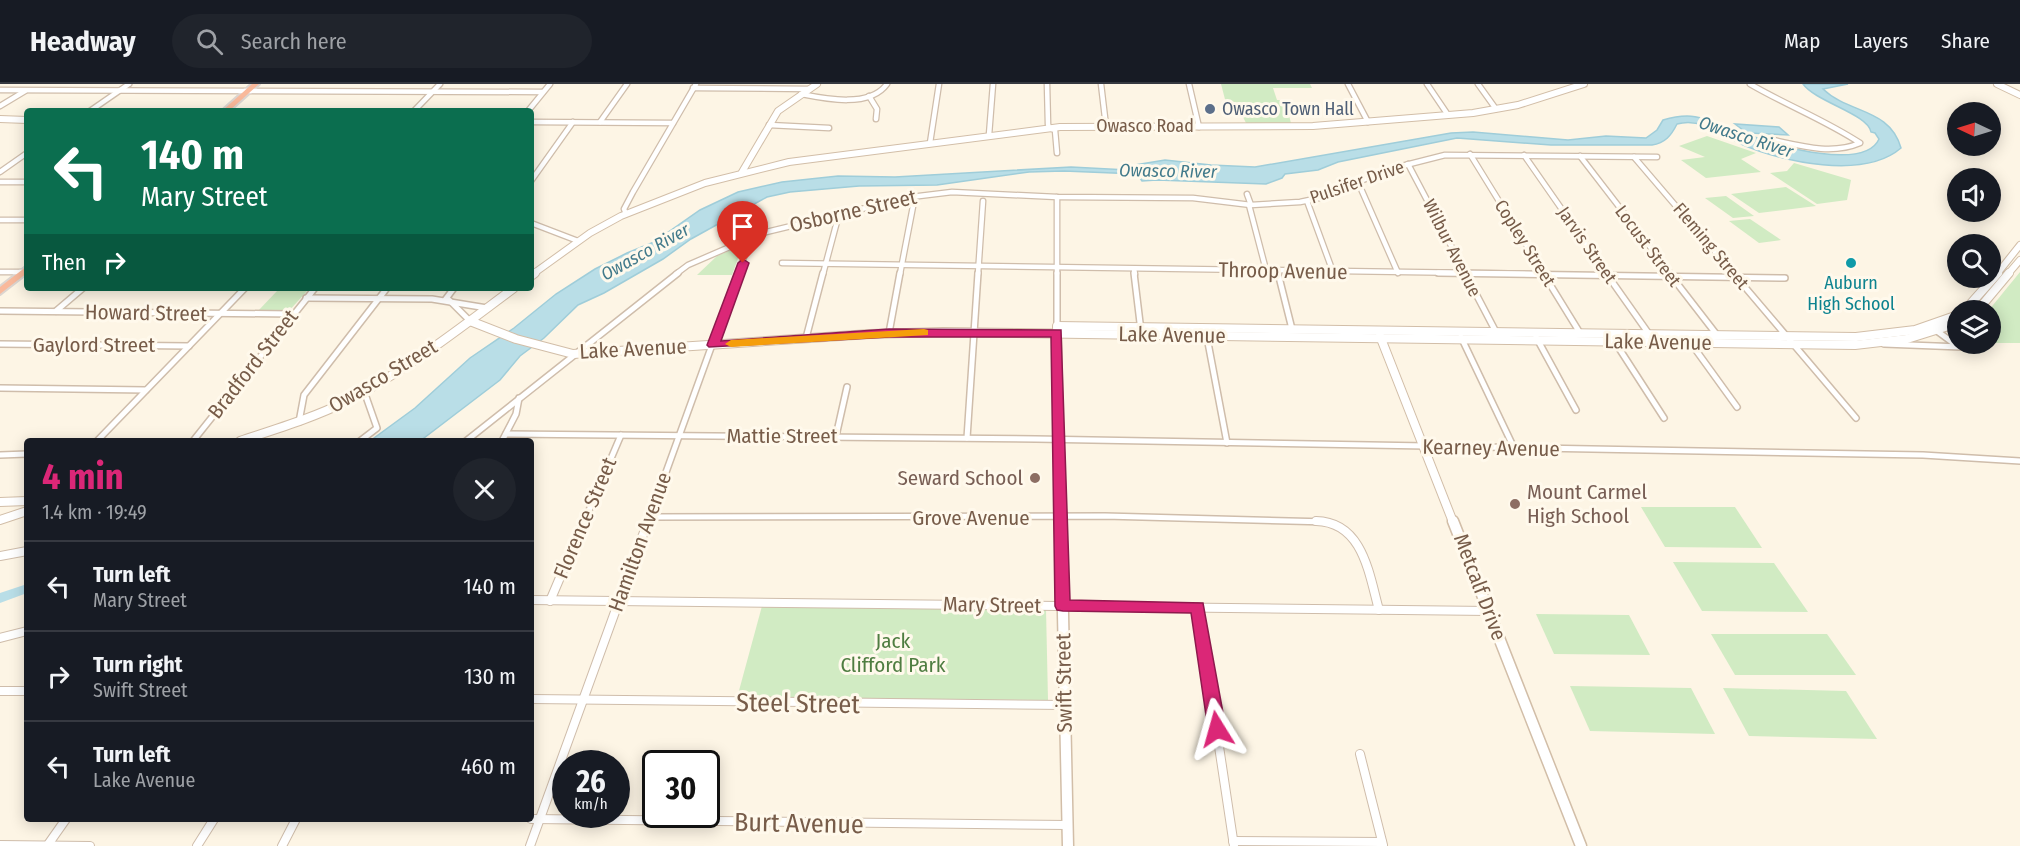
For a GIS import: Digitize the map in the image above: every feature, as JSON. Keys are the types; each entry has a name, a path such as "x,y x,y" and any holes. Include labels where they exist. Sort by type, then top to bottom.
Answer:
{"highway":[{"path":"227,108 244,89 256,84"},
{"path":"0,291 24,272"}],"main road":[{"path":"742,172 780,109 817,84"},
{"name":"Owasco Road","path":"625,214 689,189 742,172 803,160 1049,128 1297,127 1448,115 1496,110 1584,84"},
{"path":"1997,84 2020,95"},
{"path":"0,120 24,120"},
{"path":"534,274 578,241 625,214"},
{"path":"1976,300 2020,245"},
{"path":"1986,300 2020,260"},
{"name":"Owasco Street","path":"249,438 299,422 364,391 425,353 510,291"},
{"name":"Lake Avenue","path":"470,321 494,331 573,354 889,333 1057,330 1379,334 1458,331 1871,336 1915,330 1947,319"},
{"name":"Lake Avenue","path":"1206,332 1292,329 1461,339 1793,345 1880,343 1947,327"},
{"name":"Swift Street","path":"1057,330 1068,846"},
{"name":"Metcalf Drive","path":"1379,334 1581,846"},
{"path":"0,502 24,501"},
{"path":"0,520 24,512"}],"street":[{"path":"94,108 129,84"},
{"path":"417,108 440,84"},
{"path":"530,108 550,84"},
{"path":"600,122 627,84"},
{"path":"801,94 838,99 869,96 882,91 887,84"},
{"path":"930,143 939,84"},
{"path":"989,135 993,84"},
{"path":"1047,84 1049,128 1054,130 1057,153"},
{"path":"1101,84 1106,126"},
{"path":"1189,84 1199,127"},
{"path":"1348,84 1368,122"},
{"path":"1427,84 1448,115"},
{"path":"1478,84 1496,110"},
{"path":"1750,84 1772,98 1829,123 1860,143 1852,146 1817,148 1773,140"},
{"path":"625,214 624,209 695,86 810,89"},
{"path":"0,90 244,89 543,93"},
{"path":"0,106 26,90"},
{"path":"869,96 877,109 876,119"},
{"path":"534,122 673,123"},
{"path":"534,177 573,122"},
{"path":"769,125 829,128"},
{"name":"Copley Street","path":"1470,154 1580,333"},
{"path":"0,172 24,155"},
{"name":"Pulsifer Drive","path":"984,194 1193,198 1250,205 1307,201 1332,195 1358,182 1408,164 1445,155 1658,157"},
{"name":"Jarvis Street","path":"1524,155 1649,334"},
{"name":"Locust Street","path":"1580,156 1717,335"},
{"name":"Fleming Street","path":"1634,157 1856,418"},
{"name":"Wilbur Avenue","path":"1408,164 1496,332"},
{"path":"0,182 24,182"},
{"path":"1358,182 1398,273"},
{"name":"Osborne Street","path":"470,438 688,265 782,227 915,196 952,192 984,194"},
{"path":"1247,194 1266,270"},
{"path":"889,333 915,196"},
{"name":"Swift Street","path":"1057,197 1057,330"},
{"path":"966,438 983,201"},
{"path":"1307,201 1332,272"},
{"path":"806,338 839,214"},
{"path":"0,220 24,220"},
{"path":"534,224 578,241"},
{"name":"Hamilton Avenue","path":"530,846 536,819 583,699 751,238"},
{"name":"Throop Avenue","path":"782,263 1785,278"},
{"path":"1134,269 1141,331"},
{"path":"0,272 24,271"},
{"path":"1278,271 1292,329"},
{"path":"56,312 80,291"},
{"path":"100,438 242,291"},
{"name":"Bradford Street","path":"195,438 312,291"},
{"path":"299,422 304,395 385,291"},
{"path":"447,300 452,291"},
{"path":"306,298 447,300 487,308"},
{"path":"447,300 470,321"},
{"name":"Howard Street","path":"0,311 292,314"},
{"path":"1458,331 1514,448"},
{"name":"Lake Avenue","path":"1880,343 1961,347 1937,331"},
{"path":"1206,332 1227,443"},
{"path":"1534,332 1576,410"},
{"path":"1610,333 1664,418"},
{"path":"1685,335 1737,407"},
{"path":"1871,336 1880,343"},
{"name":"Gaylord Street","path":"0,344 189,346"},
{"path":"836,436 848,387"},
{"path":"0,388 146,390"},
{"path":"364,391 377,428 364,438"},
{"path":"504,438 516,414 519,398"},
{"name":"Mattie Street","path":"506,434 1059,440"},
{"name":"Florence Street","path":"550,601 621,435"},
{"name":"Kearney Avenue","path":"1059,440 1923,455 2020,461"},
{"path":"0,456 24,454"},
{"name":"Grove Avenue","path":"649,517 1135,516 1333,523 1347,530 1359,544 1379,610"},
{"path":"0,556 24,552"},
{"name":"Mary Street","path":"534,600 1489,611"},
{"path":"1198,607 1233,844 1382,844 1360,754"},
{"path":"0,638 24,632"},
{"path":"0,691 24,692"},
{"name":"Steel Street","path":"534,699 1065,705"},
{"name":"Burt Avenue","path":"536,819 1067,825"},
{"path":"47,846 64,822"},
{"path":"197,846 212,822"},
{"path":"282,846 294,822"},
{"path":"0,845 90,846"}],"green space":[{"path":"1221,84 1310,84 1312,88 1273,88 1277,100 1285,100 1292,127 1248,127 1241,113 1227,107"},
{"path":"1707,136 1756,153 1741,159 1761,172 1706,178 1681,160 1705,157 1679,146"},
{"path":"1794,163 1851,180 1847,200 1817,204 1770,173 1787,171"},
{"path":"1786,187 1816,206 1759,213 1731,194"},
{"path":"1726,196 1754,216 1733,218 1705,198"},
{"path":"1750,219 1781,240 1759,243 1729,221"},
{"path":"736,248 741,250 732,275 697,275 717,256"},
{"path":"2020,272 2020,343 2001,343 2001,300 1997,300"},
{"path":"277,291 307,291 288,312 258,311"},
{"path":"1641,507 1735,507 1762,548 1665,547"},
{"path":"1673,562 1774,563 1808,612 1702,611"},
{"name":"Jack Clifford Park","path":"762,606 1046,609 1048,700 737,698"},
{"path":"1536,614 1629,615 1650,655 1554,654"},
{"path":"1711,634 1827,634 1856,675 1735,675"},
{"path":"1570,686 1691,688 1715,734 1590,731"},
{"path":"1723,688 1846,691 1877,739 1749,736"}],"water":[{"path":"1803,84 1848,84 1823,89 1833,97 1888,125 1896,135 1901,148 1885,158 1866,163 1845,166 1822,165 1758,151 1710,128 1686,122 1677,124 1661,143 1652,145 1551,145 1457,138 1338,162 1318,170 1285,174 1282,178 1266,184 1142,181 1137,174 1064,171 1029,172 937,185 859,186 790,192 767,197 691,239 663,259 604,293 578,305 544,338 520,356 500,380 424,438 374,438 415,408 470,358 514,328 556,294 595,269 654,242 700,210 738,192 782,182 838,176 895,177 1071,167 1128,170 1129,166 1165,160 1255,167 1451,133 1473,132 1568,140 1606,136 1646,138 1657,130 1663,120 1685,116 1702,118 1740,132 1744,131 1735,124 1779,127 1788,135 1750,133 1752,136 1780,145 1820,153 1839,155 1857,153 1871,148 1879,139 1861,119"}],"waterway":[{"name":"Owasco River","path":"0,598 24,589"}],"slow traffic":[{"path":"731,344 924,332"}],"place":[{"name":"Owasco Town Hall","path":"1210,109"},
{"name":"Auburn High School","path":"1851,263"},
{"name":"Seward School","path":"1035,478"},
{"name":"Mount Carmel High School","path":"1515,504"}],"route":[{"path":"743,263 713,345 889,333 1057,333 1063,606 1198,607 1217,729"}]}
